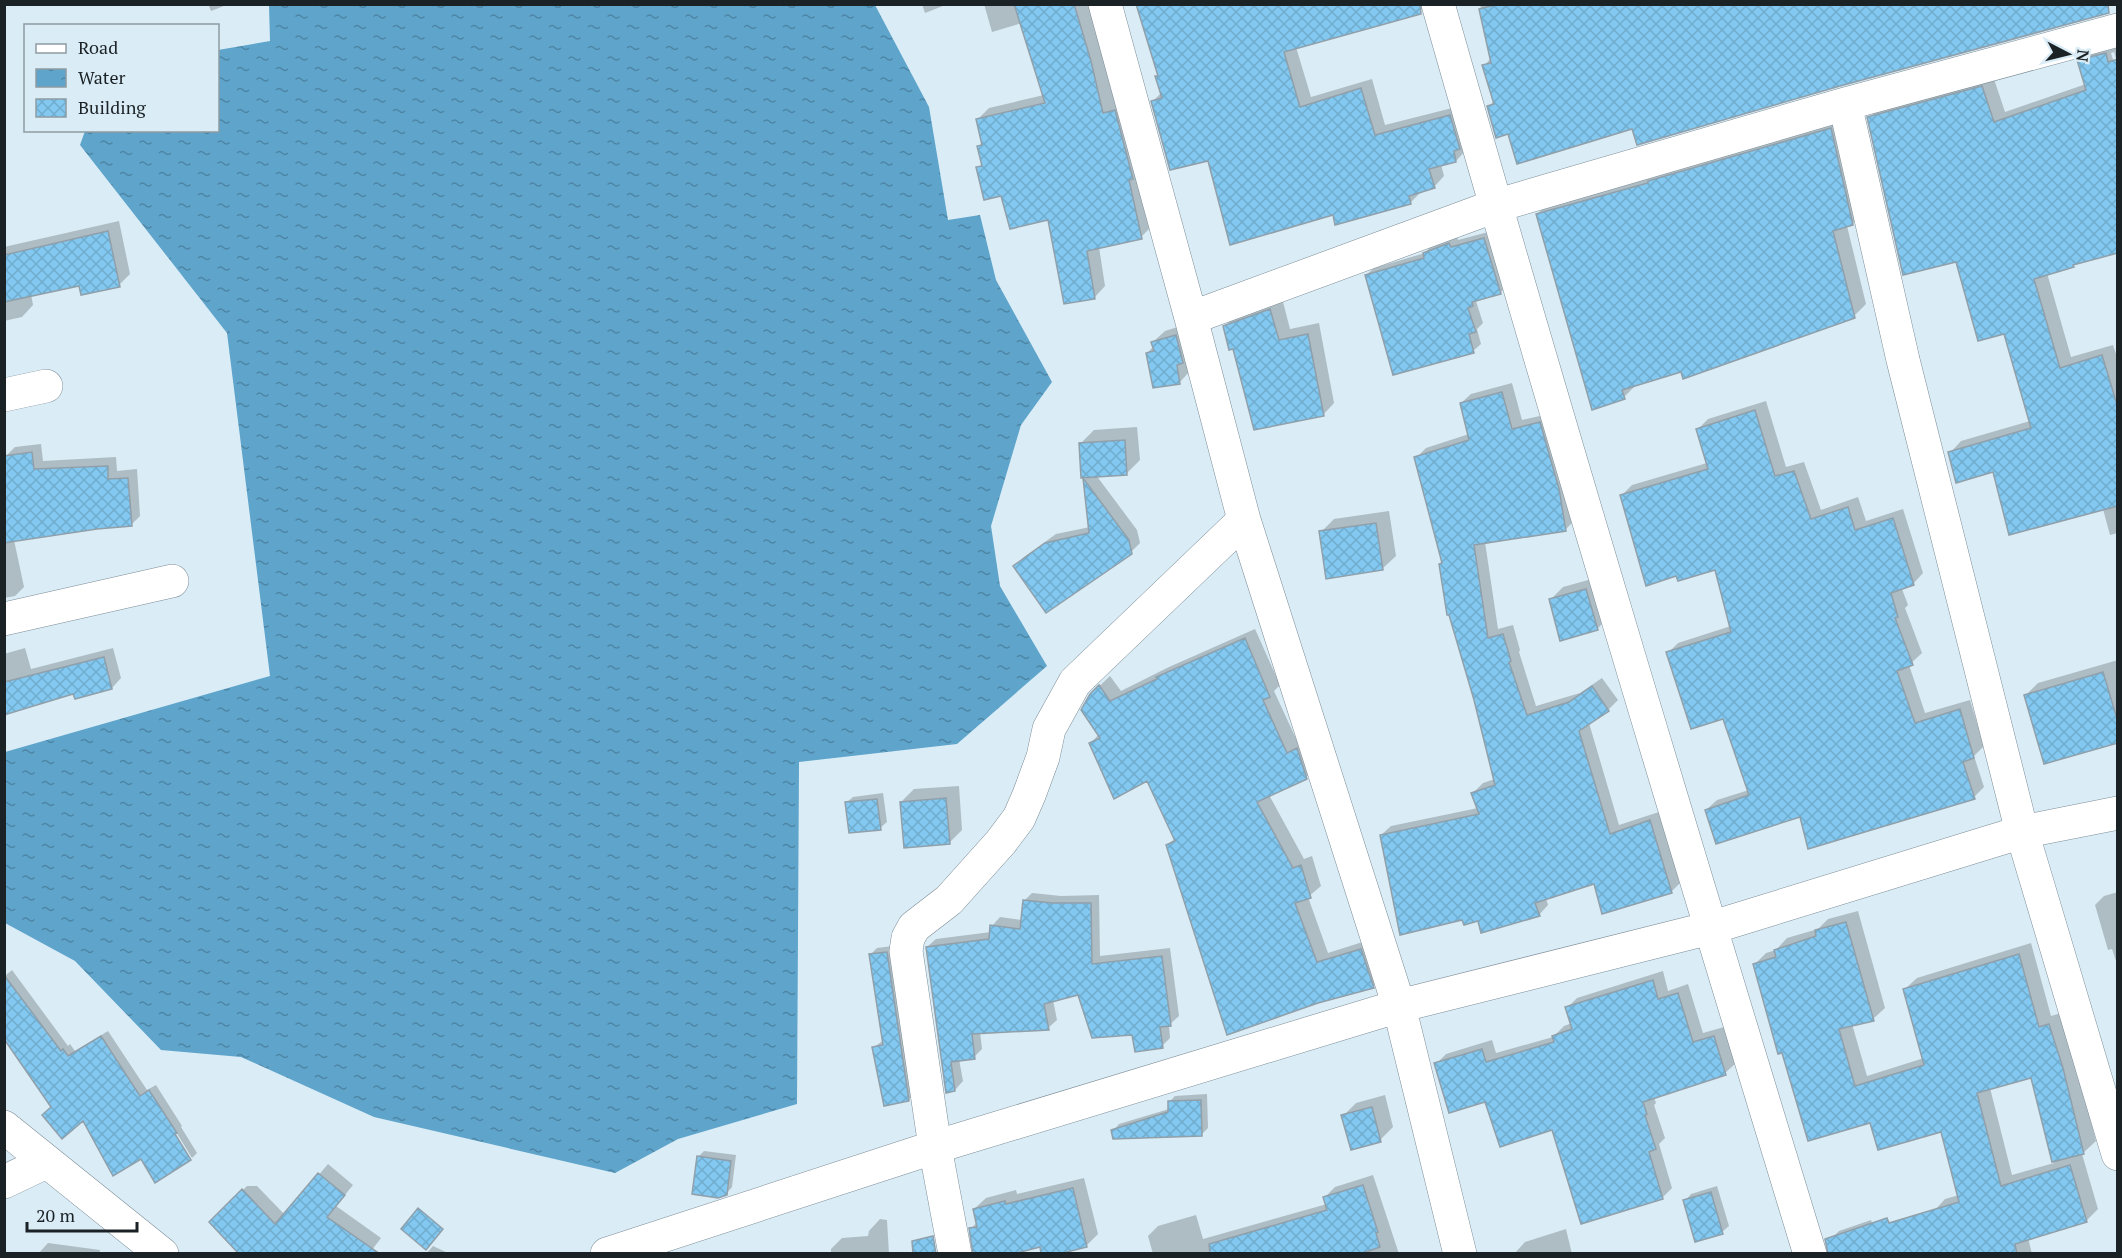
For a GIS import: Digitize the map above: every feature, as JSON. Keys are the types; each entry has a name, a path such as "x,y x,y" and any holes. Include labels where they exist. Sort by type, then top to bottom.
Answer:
{"street":[{"path":"1105,4 1244,520 1399,1006 1460,1254"},
{"path":"1438,4 1495,206 1710,928 1810,1254"},
{"path":"1191,318 1495,206 1845,104 2118,30"},
{"path":"1845,104 1904,360 2022,832 2118,1154"},
{"path":"4,395 46,386"},
{"path":"956,1254 935,1147 906,951 909,938 914,927 949,900 1001,842 1019,818 1043,757 1049,729 1075,682 1244,520"},
{"path":"4,619 172,581"},
{"path":"607,1254 935,1147 1399,1006 1710,928 2022,832 2118,813"},
{"path":"4,1127 162,1254"},
{"path":"4,1182 46,1162"}],"water":[{"path":"269,5 875,5 929,107 948,220 980,215 996,280 1052,382 1021,425 991,526 1000,586 1047,666 957,744 799,762 797,1104 678,1139 615,1173 374,1117 241,1057 161,1050 75,961 5,923 5,752 270,676 227,333 80,145 85,132 219,132 219,50 270,41"}],"building":[{"path":"1014,4 1074,4 1103,113 1115,110 1133,179 1129,180 1142,239 1087,251 1095,299 1064,304 1048,220 1010,229 1001,196 984,200 976,167 982,166 977,146 982,145 976,119 1045,103"},
{"path":"1136,4 1420,4 1421,14 1284,52 1300,107 1361,88 1375,135 1450,115 1460,149 1454,151 1456,162 1429,169 1435,188 1409,196 1411,204 1335,225 1333,215 1230,245 1208,161 1170,170 1151,101 1162,98 1155,76 1158,76"},
{"path":"1499,4 2108,4 2109,13 1840,86 1637,145 1632,129 1517,164 1508,134 1496,138 1487,106 1494,104 1482,65 1491,63 1479,9"},
{"path":"2106,53 2108,62 2118,59 2118,253 2073,265 2074,267 2034,279 2060,368 2102,355 2118,408 2118,506 2009,535 1993,472 1956,483 1948,452 2031,428 2004,334 1978,341 1956,262 1903,275 1867,117 1982,86 1994,122 2086,90 2077,60"},
{"path":"1831,128 1853,225 1833,231 1855,318 1683,379 1681,372 1622,390 1625,399 1592,410 1536,214"},
{"path":"108,231 120,287 81,295 79,286 4,302 4,255"},
{"path":"1484,238 1501,294 1472,302 1473,306 1468,308 1476,332 1469,334 1474,353 1393,375 1365,275 1424,258 1423,253 1449,243 1451,247"},
{"path":"1270,309 1279,340 1308,334 1324,416 1254,430 1233,349 1229,350 1223,326"},
{"path":"1176,335 1183,363 1177,365 1180,384 1153,388 1146,353 1154,351 1151,342"},
{"path":"1502,392 1512,429 1540,422 1559,489 1566,531 1474,545 1488,638 1503,634 1511,661 1509,662 1527,715 1569,702 1592,686 1609,711 1579,731 1610,834 1650,820 1672,893 1602,914 1594,884 1535,903 1540,916 1481,933 1478,921 1464,925 1462,920 1400,935 1380,835 1479,814 1471,793 1495,785 1474,700 1449,615 1447,615 1439,564 1442,563 1414,457 1469,440 1460,403"},
{"path":"1755,410 1775,476 1794,471 1811,519 1848,507 1855,530 1893,518 1914,585 1891,593 1898,617 1895,618 1913,665 1897,671 1915,723 1960,709 1974,758 1963,762 1975,799 1808,849 1800,817 1716,844 1705,810 1749,795 1723,719 1691,729 1666,652 1731,632 1715,570 1678,581 1676,576 1646,586 1620,495 1708,469 1696,429"},
{"path":"1125,440 1127,475 1081,478 1079,443"},
{"path":"32,452 34,469 108,466 108,479 128,478 132,526 4,543 4,456"},
{"path":"1083,478 1129,540 1132,554 1046,613 1013,566 1045,543 1089,533"},
{"path":"1376,523 1383,570 1326,579 1319,531"},
{"path":"1586,589 1598,630 1560,641 1549,599"},
{"path":"1245,638 1270,697 1263,700 1287,753 1297,748 1307,779 1257,802 1293,868 1301,865 1311,898 1295,903 1317,962 1361,949 1374,988 1318,1003 1227,1035 1166,845 1175,841 1147,781 1114,799 1089,743 1100,738 1081,710 1090,694 1099,685 1110,701 1157,679 1156,677"},
{"path":"104,657 112,689 75,699 73,694 4,715 4,682"},
{"path":"2103,672 2118,722 2118,743 2044,764 2024,695"},
{"path":"946,798 950,844 904,848 900,802"},
{"path":"877,799 881,830 849,833 845,802"},
{"path":"1023,900 1091,903 1092,964 1162,956 1171,1026 1160,1027 1163,1048 1135,1052 1132,1035 1092,1038 1078,995 1044,1004 1049,1030 972,1034 975,1059 951,1062 955,1091 946,1093 926,947 989,939 990,925 1020,929"},
{"path":"1846,922 1874,1021 1839,1029 1855,1086 1924,1065 1903,989 2019,954 2039,1027 2049,1024 2063,1068 2084,1154 2052,1162 2031,1078 1977,1093 2001,1186 2070,1165 2087,1222 2015,1244 2017,1254 1828,1254 1825,1239 1887,1218 1889,1223 1959,1202 1941,1132 1878,1150 1870,1123 1808,1141 1782,1053 1778,1054 1753,964 1776,957 1774,950 1816,936 1815,930"},
{"path":"887,952 909,1101 884,1106 872,1047 883,1045 869,954"},
{"path":"4,975 61,1051 63,1049 68,1056 101,1036 140,1096 149,1090 177,1133 175,1134 191,1160 155,1183 141,1159 113,1176 83,1121 62,1139 42,1115 51,1107 4,1039"},
{"path":"1653,980 1658,999 1678,993 1693,1042 1714,1036 1726,1075 1643,1102 1656,1149 1649,1152 1663,1199 1581,1224 1552,1130 1500,1147 1485,1102 1449,1113 1434,1063 1482,1049 1486,1062 1554,1042 1552,1036 1572,1029 1565,1007"},
{"path":"1201,1100 1202,1136 1113,1139 1111,1130 1168,1112 1168,1101"},
{"path":"1372,1107 1381,1142 1351,1150 1341,1115"},
{"path":"697,1156 731,1161 727,1195 718,1198 692,1194"},
{"path":"318,1173 345,1195 327,1217 380,1254 239,1254 209,1222 242,1189 275,1224"},
{"path":"1363,1185 1378,1232 1376,1233 1380,1247 1360,1254 1210,1254 1209,1244 1327,1210 1323,1197"},
{"path":"1073,1188 1087,1247 1059,1254 1041,1254 1040,1247 1013,1254 973,1254 969,1228 977,1227 973,1209 1005,1201 1006,1204"},
{"path":"1711,1192 1723,1234 1695,1242 1683,1200"},
{"path":"418,1208 443,1229 426,1250 401,1229"},
{"path":"933,1236 936,1254 913,1254 912,1241"}]}
